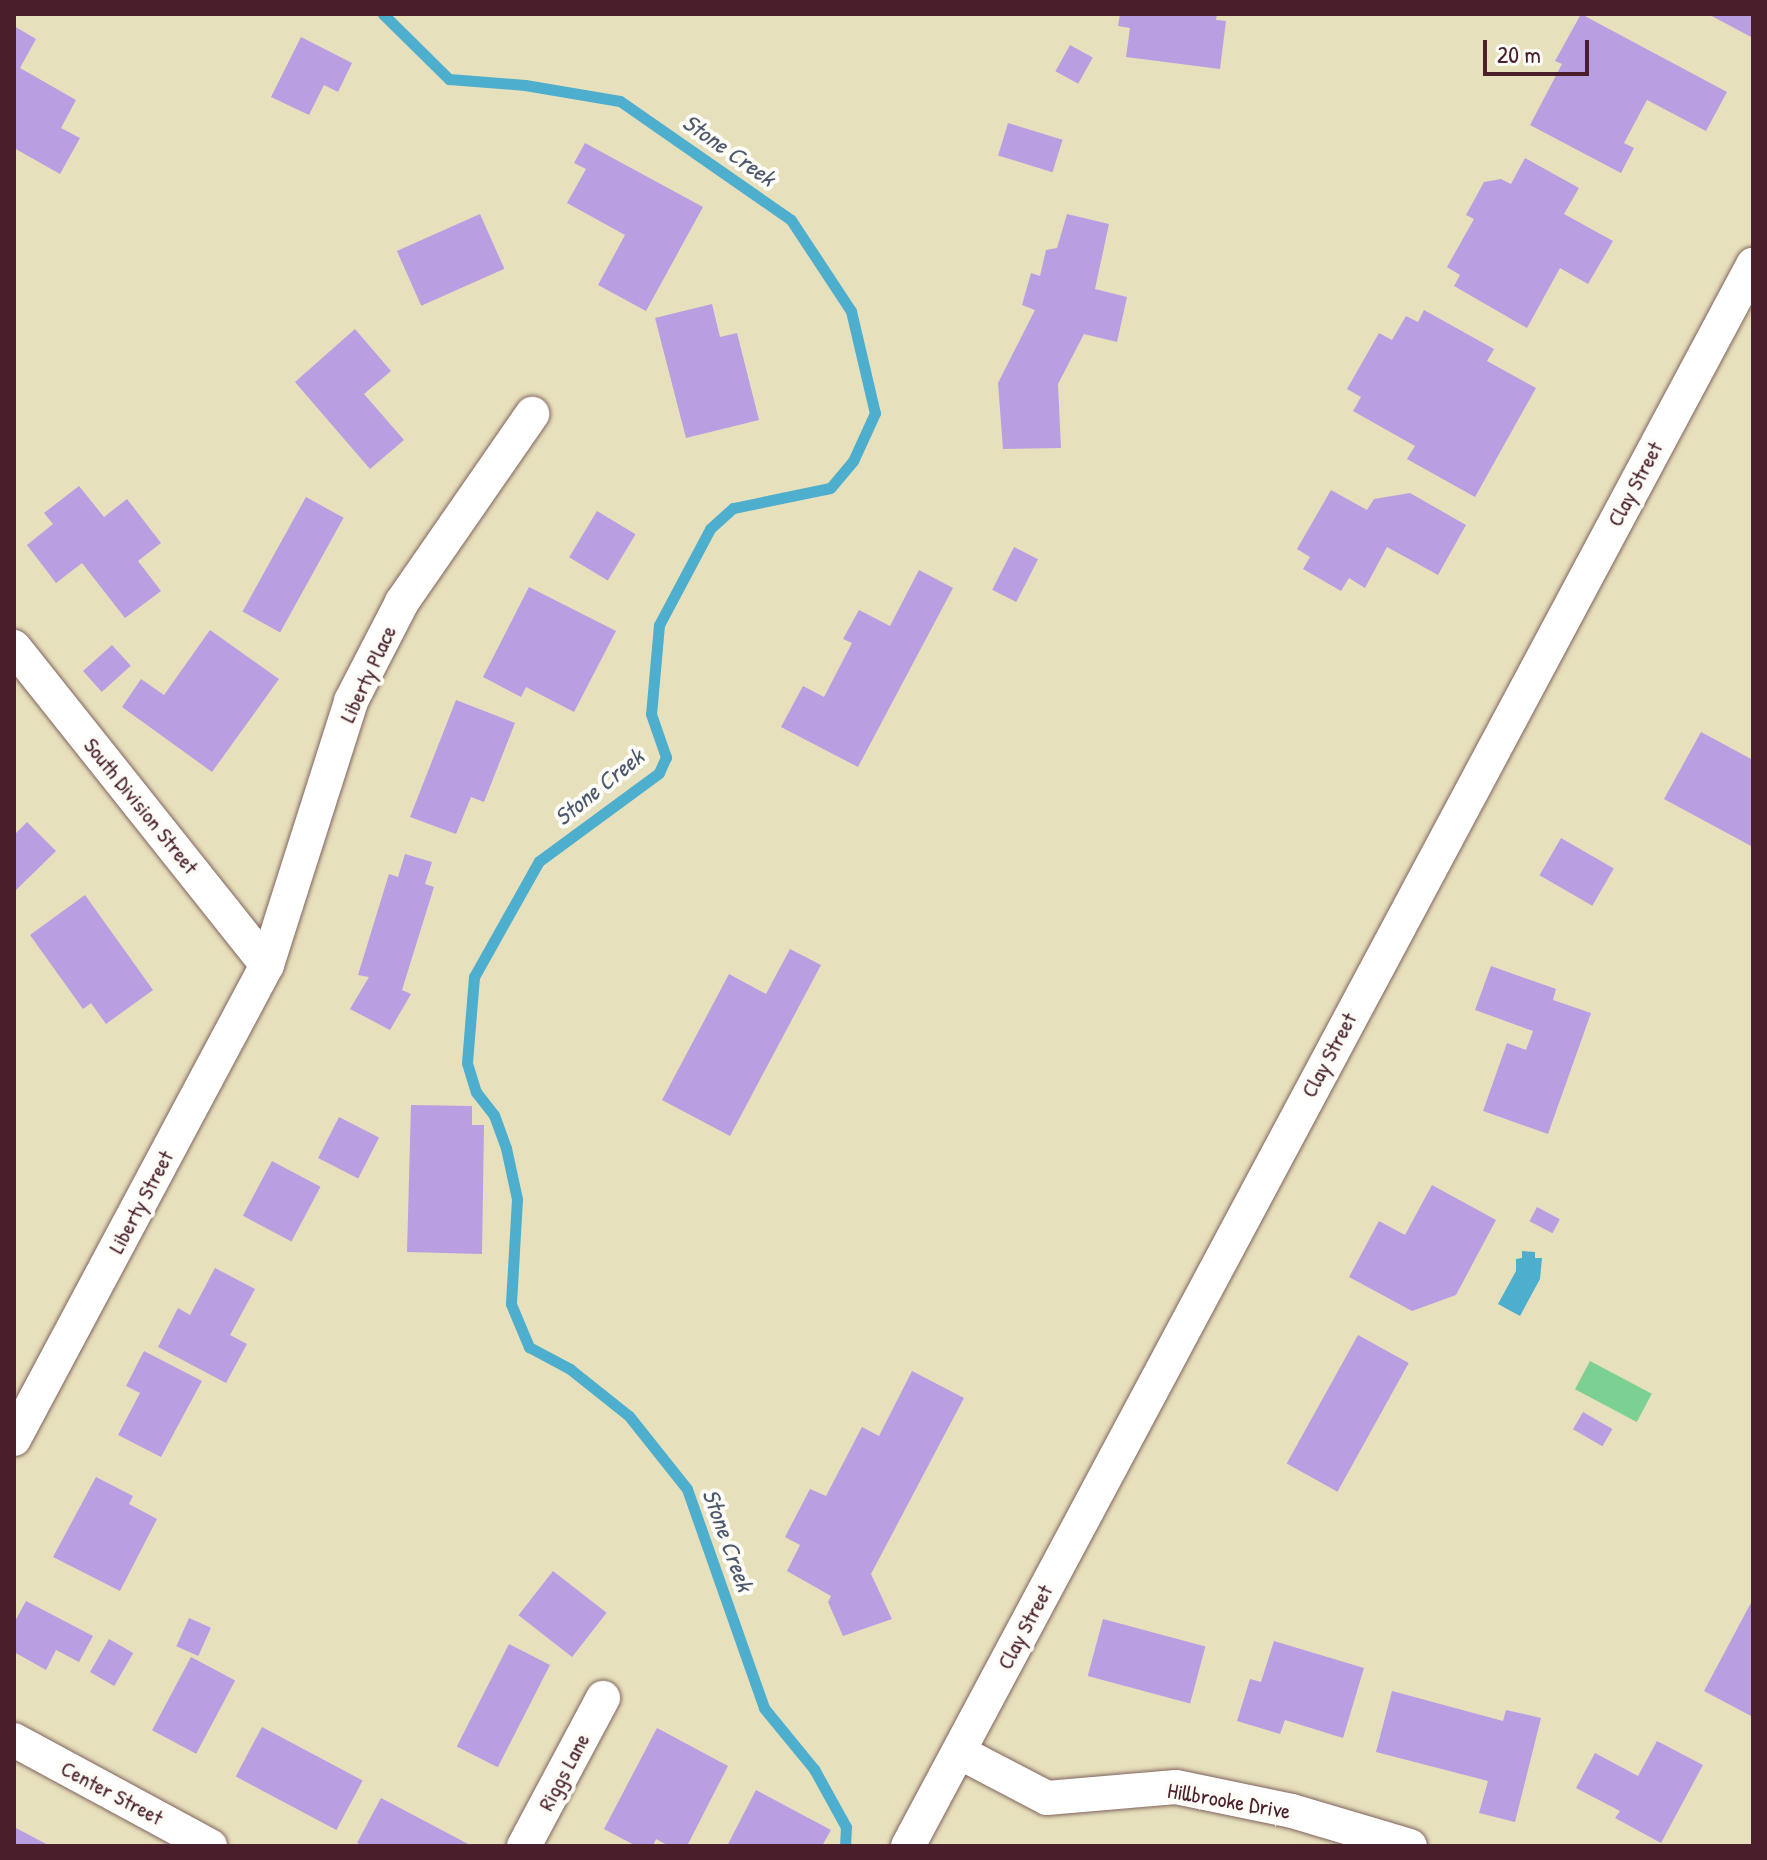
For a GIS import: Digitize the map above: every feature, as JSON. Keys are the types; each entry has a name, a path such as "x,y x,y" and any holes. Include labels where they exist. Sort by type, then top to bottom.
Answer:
{"street":[{"name":"Clay Street","path":"908,1846 1753,265"},
{"name":"Liberty Place","path":"267,965 351,701 402,602 532,414"},
{"name":"South Division Street","path":"14,647 267,965"},
{"name":"Liberty Street","path":"14,1439 267,965"},
{"name":"Riggs Lane","path":"524,1846 603,1698"},
{"name":"Center Street","path":"14,1740 210,1846"},
{"name":"Hillbrooke Drive","path":"959,1752 1047,1798 1176,1787 1292,1811 1410,1846"}],"green space":[{"path":"1590,1361 1652,1394 1637,1422 1575,1389"}],"water":[{"path":"1522,1251 1535,1252 1535,1258 1542,1258 1540,1279 1520,1316 1498,1304 1516,1271 1516,1259 1522,1258"}],"building":[{"path":"1120,14 1217,14 1216,20 1226,21 1220,69 1126,57 1130,28 1118,26"},
{"path":"1581,14 1727,92 1706,131 1647,100 1624,143 1634,148 1621,173 1530,125 1562,64 1555,61"},
{"path":"1708,14 1753,14 1753,38"},
{"path":"14,26 36,39 20,68 76,100 61,128 80,138 60,174 14,148"},
{"path":"301,37 352,63 338,92 324,85 309,115 271,97"},
{"path":"1070,45 1093,58 1078,84 1055,71"},
{"path":"1008,123 1063,140 1053,172 998,156"},
{"path":"585,143 703,207 646,311 598,285 625,235 567,203 586,169 574,163"},
{"path":"1525,158 1579,188 1564,214 1613,241 1588,284 1560,268 1527,328 1454,286 1460,275 1447,267 1474,219 1466,215 1484,182 1501,179 1511,184"},
{"path":"480,214 504,269 421,306 397,251"},
{"path":"1067,214 1109,224 1095,289 1127,297 1117,342 1084,334 1058,384 1061,448 1003,449 998,383 1035,310 1022,305 1031,273 1040,276 1046,250 1057,248"},
{"path":"712,304 720,337 737,333 759,420 686,438 655,318"},
{"path":"1424,310 1494,349 1487,361 1536,388 1475,497 1407,459 1415,446 1353,411 1361,397 1347,389 1379,333 1392,340 1406,316 1418,322"},
{"path":"355,329 391,371 364,394 404,440 370,469 295,382"},
{"path":"79,486 104,517 127,499 161,543 138,561 161,591 125,618 82,563 56,583 27,545 53,524 44,513"},
{"path":"1331,490 1367,510 1374,499 1410,493 1466,525 1438,575 1387,547 1365,588 1349,578 1341,591 1303,569 1310,557 1297,549"},
{"path":"306,497 344,518 280,632 242,612"},
{"path":"597,511 636,534 608,580 569,557"},
{"path":"1014,547 1038,559 1016,602 992,590"},
{"path":"919,570 953,588 858,767 781,727 803,686 824,697 852,643 843,639 859,610 890,626"},
{"path":"529,587 616,631 574,712 526,687 521,697 483,677"},
{"path":"210,630 279,679 212,772 122,707 141,679 164,695"},
{"path":"112,645 131,666 102,692 83,671"},
{"path":"456,700 515,723 484,802 471,797 456,834 410,817"},
{"path":"1701,732 1753,760 1753,847 1664,799"},
{"path":"27,822 56,851 14,892 14,835"},
{"path":"1561,838 1614,868 1592,906 1540,875"},
{"path":"405,854 432,862 425,884 434,887 402,990 411,994 390,1030 350,1009 369,977 358,975 389,874 398,877"},
{"path":"85,895 153,990 106,1024 91,1003 83,1009 30,935"},
{"path":"790,949 821,965 730,1136 662,1100 729,974 766,994"},
{"path":"1491,966 1556,989 1553,1000 1591,1013 1548,1134 1483,1111 1507,1043 1526,1050 1533,1031 1475,1010"},
{"path":"411,1105 472,1106 472,1125 484,1125 482,1254 407,1252"},
{"path":"339,1117 379,1137 358,1178 318,1158"},
{"path":"272,1161 321,1187 291,1242 243,1216"},
{"path":"1432,1185 1496,1220 1456,1295 1412,1311 1349,1277 1379,1221 1405,1235"},
{"path":"1537,1207 1560,1219 1552,1233 1529,1221"},
{"path":"215,1268 255,1289 230,1335 247,1344 226,1383 158,1347 178,1308 190,1315"},
{"path":"1358,1335 1409,1363 1337,1492 1287,1464"},
{"path":"144,1351 202,1381 161,1457 118,1435 140,1393 126,1386"},
{"path":"912,1371 964,1398 871,1574 892,1619 843,1636 828,1602 831,1596 787,1571 800,1545 785,1537 810,1489 826,1496 862,1427 879,1436"},
{"path":"1583,1412 1612,1429 1602,1446 1573,1429"},
{"path":"96,1477 133,1496 129,1504 157,1519 120,1591 53,1557"},
{"path":"553,1571 607,1613 572,1657 519,1615"},
{"path":"1753,1599 1753,1717 1704,1691"},
{"path":"26,1601 93,1636 79,1662 56,1650 46,1670 14,1652 14,1623"},
{"path":"189,1618 211,1628 198,1656 176,1646"},
{"path":"1103,1619 1205,1646 1190,1703 1088,1676"},
{"path":"109,1639 133,1653 114,1686 90,1672"},
{"path":"1274,1641 1364,1668 1343,1738 1285,1720 1280,1734 1237,1721 1250,1679 1261,1682"},
{"path":"509,1644 550,1665 498,1767 457,1746"},
{"path":"191,1657 235,1680 196,1754 152,1730"},
{"path":"1392,1691 1503,1721 1506,1710 1541,1718 1515,1822 1479,1813 1488,1781 1376,1752"},
{"path":"262,1727 363,1781 336,1830 236,1776"},
{"path":"657,1728 728,1766 687,1846 669,1846 656,1839 653,1846 636,1846 604,1829"},
{"path":"1657,1741 1703,1765 1661,1843 1615,1818 1620,1811 1576,1788 1595,1753 1638,1776"},
{"path":"756,1790 831,1830 822,1846 727,1846"},
{"path":"381,1798 472,1846 364,1846 357,1843"},
{"path":"14,1827 50,1846 14,1846"}],"waterway":[{"name":"Stone Creek","path":"383,14 449,79 525,85 620,101 791,220 851,311 875,413 853,461 830,488 733,508 710,529 659,625 651,714 666,757 659,773 539,861 474,977 467,1063 476,1092 494,1115 506,1148 517,1199 511,1304 529,1347 570,1369 629,1416 687,1489 764,1708 814,1769 846,1827 845,1846"}]}
